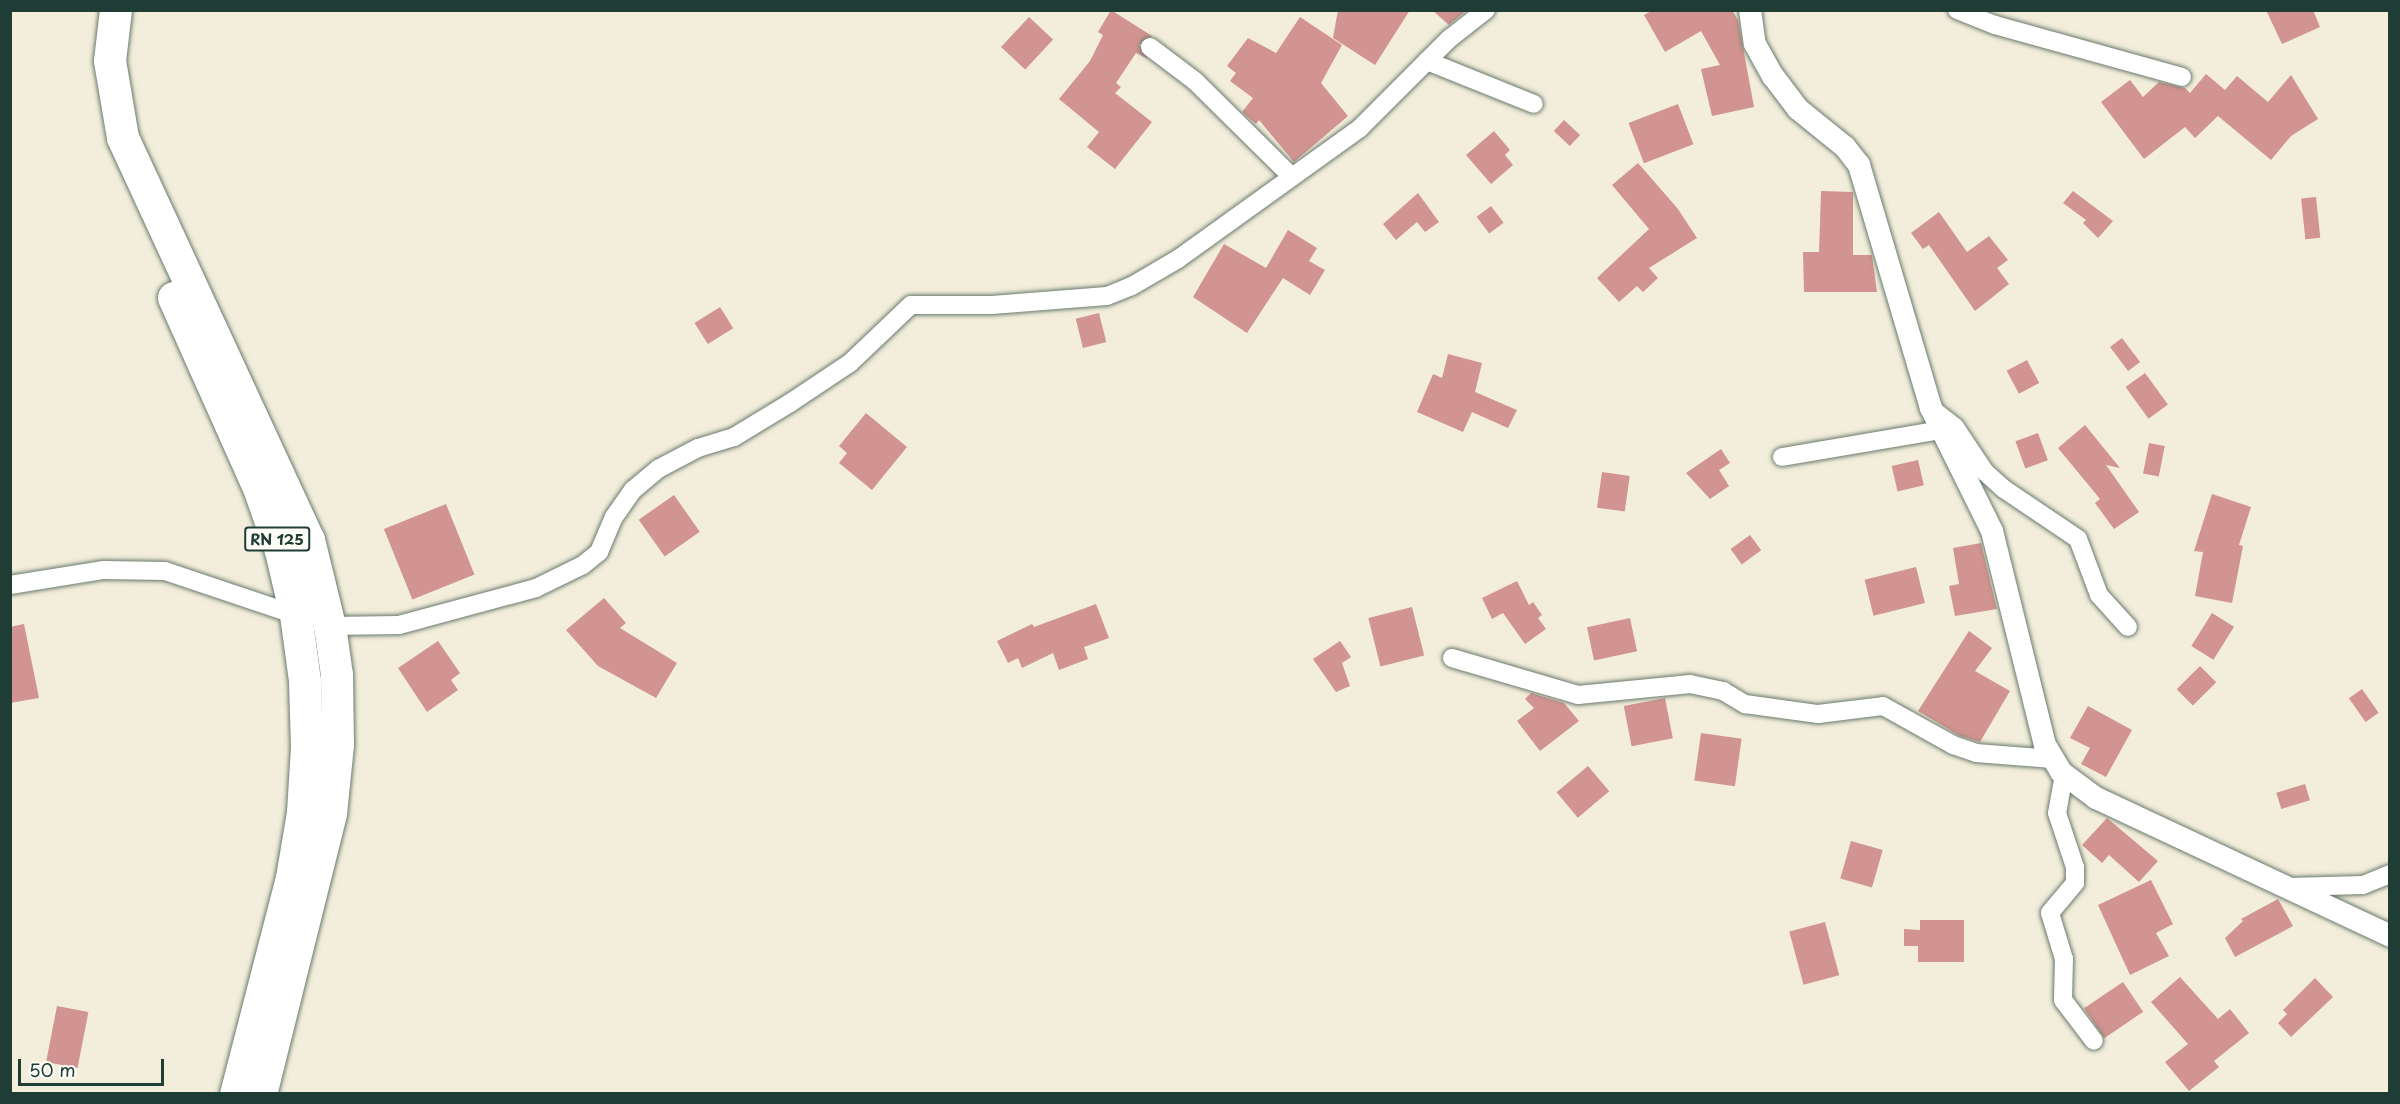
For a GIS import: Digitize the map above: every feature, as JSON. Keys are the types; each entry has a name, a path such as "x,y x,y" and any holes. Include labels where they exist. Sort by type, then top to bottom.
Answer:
{"highway":[{"name":"RN 125","path":"97,10 93,82 109,152 259,488 281,551 296,615 305,681 307,747 303,813 292,878 236,1094"},
{"path":"116,10 110,61 123,138 283,476 309,540 330,626 337,675 338,745 331,814 261,1094"}],"street":[{"path":"330,626 389,627 536,588 599,552 614,517 633,490 658,469 698,448 734,437 790,403 850,363 912,305 1107,297 1178,259 1360,128 1427,61 1486,10"},
{"path":"1750,10 1755,44 1773,76 1798,109 1845,147 1859,165 1931,408 1992,531 2045,745 2059,766 2096,798 2390,936"},
{"path":"1957,10 1995,25 2182,77"},
{"path":"1150,47 1195,81 1291,176"},
{"path":"1427,61 1534,104"},
{"path":"1931,408 1955,427 1985,472 2004,489 2078,539 2099,595 2128,627"},
{"path":"1782,457 1942,430"},
{"path":"10,585 104,570 165,571 296,615"},
{"path":"1452,658 1578,695 1690,684 1723,691 1745,704 1818,714 1883,706 1953,745 1976,753 2059,766"},
{"path":"2059,766 2057,813 2075,867 2074,883 2050,913 2064,959 2063,1000 2094,1041"},
{"path":"2287,887 2363,885 2390,874"}],"building":[{"path":"1111,10 1152,36 1139,45 1148,59 1136,53 1116,83 1121,87 1115,93 1152,122 1115,169 1087,147 1099,132 1059,99 1090,61 1103,35 1098,32"},
{"path":"1338,10 1410,10 1375,65 1333,38"},
{"path":"1432,10 1467,10 1449,25"},
{"path":"1653,10 1732,10 1738,20 1754,107 1712,116 1701,69 1720,65 1701,31 1665,52 1644,15"},
{"path":"2266,10 2313,10 2320,27 2282,44"},
{"path":"1029,17 1053,40 1025,69 1001,47"},
{"path":"1300,17 1342,45 1321,83 1348,116 1294,162 1259,120 1256,124 1242,112 1253,98 1230,81 1236,73 1227,66 1248,38 1276,53"},
{"path":"2206,74 2225,90 2237,76 2268,102 2291,75 2318,119 2291,136 2271,160 2218,116 2195,138 2185,127 2144,159 2101,102 2130,80 2143,97 2159,82 2185,88 2190,93"},
{"path":"1678,104 1693,144 1644,163 1629,123"},
{"path":"1564,120 1580,135 1570,146 1554,131"},
{"path":"1494,131 1510,150 1505,155 1513,165 1491,184 1466,155"},
{"path":"1638,163 1678,209 1697,238 1649,268 1658,278 1643,292 1637,286 1619,302 1597,278 1649,229 1612,185"},
{"path":"1821,191 1853,192 1853,255 1872,255 1877,292 1804,292 1803,252 1819,252"},
{"path":"2073,191 2113,221 2098,238 2083,223 2086,220 2063,203"},
{"path":"1418,193 1439,222 1425,232 1417,222 1396,240 1383,224"},
{"path":"2316,197 2320,238 2305,239 2301,199"},
{"path":"1491,206 1504,223 1489,234 1477,217"},
{"path":"1939,212 1967,252 1989,236 2008,260 1997,268 2009,284 1975,311 1929,245 1923,249 1911,233"},
{"path":"1288,230 1317,248 1309,261 1325,270 1310,295 1283,278 1247,333 1193,297 1224,244 1266,268"},
{"path":"720,307 733,328 708,344 695,323"},
{"path":"1099,313 1106,342 1083,348 1076,319"},
{"path":"2122,338 2140,362 2128,371 2110,347"},
{"path":"1448,354 1482,363 1475,392 1517,410 1508,428 1472,412 1463,432 1417,412 1433,374 1442,378"},
{"path":"2027,360 2039,383 2019,394 2007,371"},
{"path":"2145,373 2168,405 2149,419 2126,387"},
{"path":"866,413 907,447 872,490 839,463 847,453 839,446"},
{"path":"2085,425 2120,468 2106,465 2139,512 2114,529 2095,503 2100,499 2058,448"},
{"path":"2038,433 2048,460 2025,468 2015,441"},
{"path":"2149,443 2165,446 2159,476 2143,473"},
{"path":"1721,449 1730,463 1719,470 1729,486 1710,499 1686,473"},
{"path":"1918,460 1924,485 1898,491 1892,466"},
{"path":"1602,472 1630,476 1625,512 1597,508"},
{"path":"2212,494 2251,507 2239,545 2243,546 2232,603 2195,596 2203,552 2194,551"},
{"path":"674,495 700,532 665,557 639,520"},
{"path":"446,504 474,574 412,600 384,529"},
{"path":"1750,535 1761,550 1742,564 1731,549"},
{"path":"1981,543 1997,609 1955,616 1949,586 1959,584 1953,548"},
{"path":"1916,567 1925,603 1874,616 1865,580"},
{"path":"1517,581 1529,605 1533,602 1542,615 1538,618 1546,629 1525,644 1503,613 1492,619 1482,598"},
{"path":"604,598 626,623 620,628 677,663 656,698 598,666 566,630"},
{"path":"1096,604 1109,638 1084,647 1088,659 1059,670 1053,653 1022,668 1018,658 1008,663 997,641 1032,624 1034,627"},
{"path":"1412,607 1424,656 1380,666 1368,618"},
{"path":"2212,613 2234,627 2213,660 2191,646"},
{"path":"1630,618 1637,651 1594,660 1587,627"},
{"path":"24,624 39,698 10,703 10,627"},
{"path":"1969,631 1992,648 1975,671 2010,691 1980,742 1960,736 1918,711"},
{"path":"438,641 460,673 451,680 458,690 427,712 398,668"},
{"path":"1340,641 1351,657 1342,663 1350,686 1336,692 1313,659"},
{"path":"2200,666 2216,682 2193,706 2177,689"},
{"path":"2362,689 2379,713 2366,722 2349,698"},
{"path":"1531,693 1564,703 1579,721 1540,751 1517,721 1534,708 1525,699"},
{"path":"1665,698 1673,738 1632,746 1624,706"},
{"path":"2088,706 2132,730 2106,777 2081,764 2090,748 2070,738"},
{"path":"1701,733 1742,739 1735,786 1694,781"},
{"path":"1588,766 1609,791 1578,818 1557,792"},
{"path":"2305,784 2310,800 2281,809 2276,793"},
{"path":"2107,818 2158,861 2139,882 2109,855 2102,863 2082,845"},
{"path":"1851,841 1883,850 1872,888 1840,878"},
{"path":"2151,880 2173,924 2156,933 2169,956 2130,975 2098,905"},
{"path":"2278,899 2293,926 2235,957 2225,938 2243,921 2241,919"},
{"path":"1920,920 1964,920 1964,962 1918,962 1918,946 1904,946 1904,929 1920,930"},
{"path":"1825,922 1839,975 1803,985 1789,932"},
{"path":"2180,977 2218,1019 2230,1009 2249,1033 2214,1061 2219,1067 2189,1091 2165,1062 2188,1044 2151,1002"},
{"path":"2315,978 2333,997 2291,1037 2278,1023 2287,1014 2283,1010"},
{"path":"2123,982 2143,1012 2104,1038 2084,1008"},
{"path":"57,1006 88,1012 78,1068 46,1062"}]}
